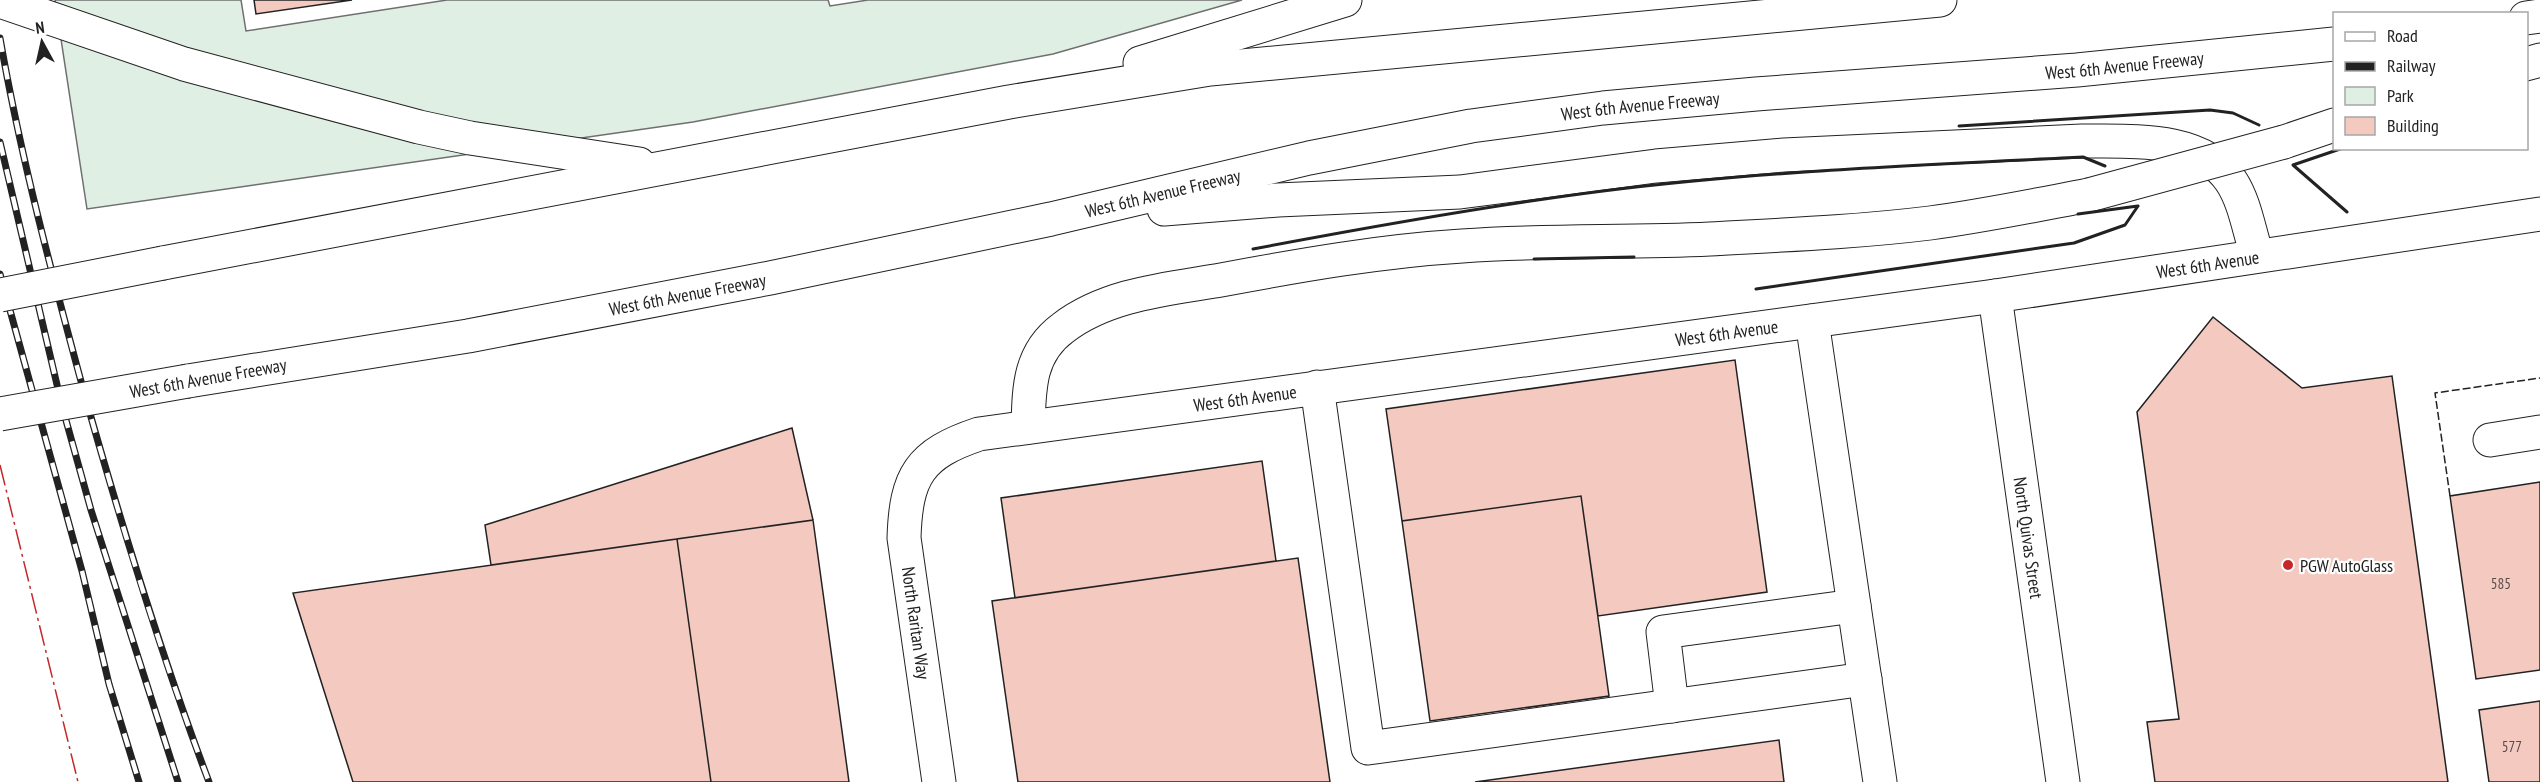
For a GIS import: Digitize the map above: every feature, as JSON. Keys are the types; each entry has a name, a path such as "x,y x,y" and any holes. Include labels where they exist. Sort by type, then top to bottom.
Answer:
{"main road":[{"path":"1009,102 1345,0"},
{"path":"0,295 1009,102 1210,69 1940,0"},
{"path":"0,1 184,64 332,105 470,138 662,168"},
{"path":"0,21 128,46"},
{"name":"West 6th Avenue Freeway","path":"0,414 468,336 770,278 1052,219 1309,158 1461,127 1536,116 1756,94 2077,70 2333,44"},
{"path":"1028,427 1031,378 1045,344 1084,313 1138,295 1313,263 1388,252 1538,241 1707,239 1927,223 2008,211 2089,195 2284,142 2333,125"},
{"path":"1052,219 1278,200 1460,192 1656,166 1784,155 2092,141 2169,145 2204,156 2220,167 2239,197 2257,255"},
{"name":"West 6th Avenue","path":"920,466 955,442 979,434 1995,296 2540,214"},
{"name":"North Quivas Street","path":"1995,296 2063,782"},
{"path":"1812,321 1880,782"},
{"path":"1317,387 1368,748 1865,679"},
{"path":"2490,440 2540,432"},
{"name":"North Raritan Way","path":"920,466 910,488 905,512 904,538 939,782"},
{"path":"1672,706 1663,632 1854,606"}],"green space":[{"path":"55,0 241,0 246,31 447,0 828,0 830,6 868,0 1242,0 1053,54 693,122 87,209"}],"building":[{"path":"254,0 352,0 256,14"},
{"name":"PGW AutoGlass","path":"2213,317 2302,388 2392,376 2448,782 2155,782 2147,722 2179,719 2137,412"},
{"path":"1735,360 1767,592 1598,616 1581,496 1402,521 1386,409"},
{"path":"792,428 813,520 491,565 485,525"},
{"path":"1262,461 1276,561 1015,598 1001,498"},
{"path":"2540,482 2540,670 2476,679 2450,496"},
{"path":"1581,496 1609,696 1430,721 1402,521"},
{"path":"813,520 849,782 711,782 677,539"},
{"path":"677,539 711,782 353,782 293,593"},
{"path":"1298,558 1330,782 1018,782 992,601"},
{"path":"2540,701 2540,782 2489,782 2479,710"},
{"path":"1779,740 1784,782 1475,782"}],"railway":[{"path":"0,38 28,173 85,396 143,590 209,782"},
{"path":"0,142 62,406 91,510 178,782"},
{"path":"0,274 82,571 109,684 139,782"}],"fence":[{"path":"2450,496 2435,393 2540,378"}],"wall":[{"path":"1959,126 2210,110 2233,113 2259,125"},
{"path":"2337,150 2293,165 2347,212"},
{"path":"1253,249 1471,210 1603,191 1723,178 1843,169 2083,157 2105,166"},
{"path":"2078,214 2138,206"},
{"path":"1756,289 2074,243 2125,225 2138,206"},
{"path":"1534,259 1634,257"}],"power":[{"path":"0,465 78,782"}],"place":[{"name":"PGW AutoGlass","path":"2288,565"}]}
